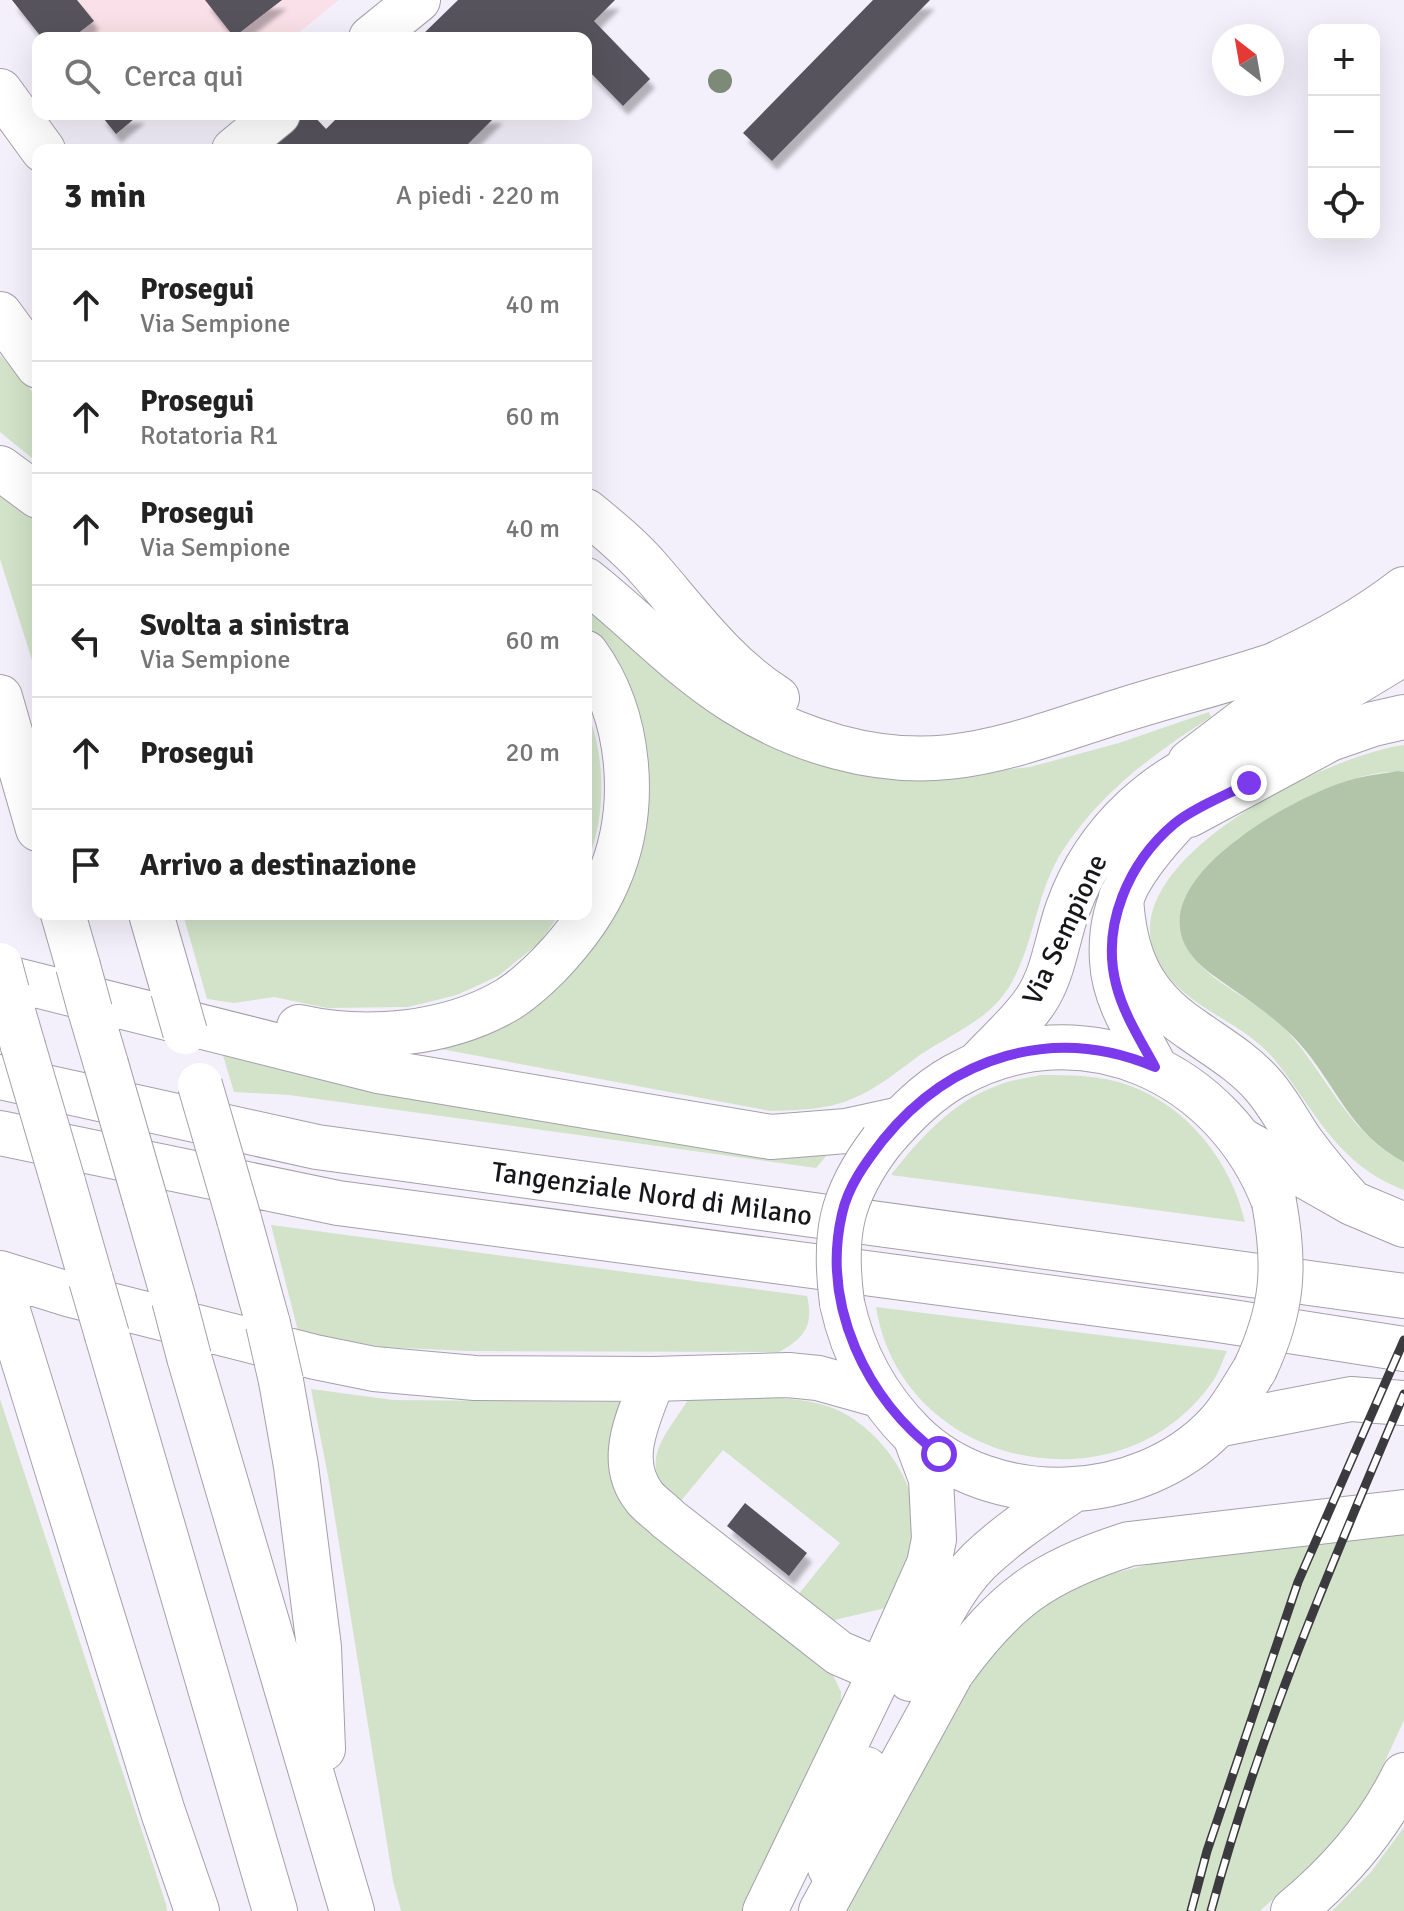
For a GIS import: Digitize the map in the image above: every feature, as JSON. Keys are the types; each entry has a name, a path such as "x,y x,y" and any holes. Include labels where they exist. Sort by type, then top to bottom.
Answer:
{"main road":[{"path":"378,32 418,0"},
{"path":"0,91 39,144"},
{"path":"241,144 271,120"},
{"path":"0,314 32,358"},
{"path":"0,468 32,492"},
{"path":"592,516 649,568 686,614 737,668 759,687 803,713 827,722 892,737 980,740 1059,730"},
{"path":"1149,702 1275,647 1345,605 1404,559"},
{"path":"592,585 669,655 738,703 810,737 881,756 913,759 973,753 1274,665 1334,635 1404,589"},
{"path":"1167,804 1253,714 1404,611"},
{"name":"Via Sempione","path":"1155,1067 1116,986 1112,942 1121,897 1152,845 1167,804 1185,769 1272,734 1404,653"},
{"path":"592,663 614,701 622,736 627,786 622,831 608,879 592,911"},
{"path":"0,697 32,808"},
{"path":"1167,804 1330,739 1404,717"},
{"name":"Via Sempione","path":"977,1065 1036,1000 1050,969 1068,908 1086,869 1114,829 1167,804"},
{"path":"1121,897 1123,927 1130,952 1142,980 1155,999 1180,1021 1240,1063 1261,1083 1316,1160 1352,1203"},
{"path":"60,920 27,977 12,1062 63,1182 81,1287 107,1335 275,1911"},
{"path":"153,920 239,1219 281,1381 296,1466 319,1647 325,1815"},
{"path":"27,977 214,1009 305,1029 393,1034 429,1028 482,1013 508,999 534,980 574,938 586,920"},
{"path":"27,977 90,1010 352,1911"},
{"path":"27,977 378,1071 771,1137 892,1130"},
{"name":"Via Sempione","path":"977,1065 1041,1048 1113,1053 1155,1067 1180,1082 1207,1103 1243,1141 1263,1174 1274,1202 1282,1263 1274,1322 1255,1369 1217,1425"},
{"name":"Tangenziale Nord di Milano","path":"12,1062 317,1147 1404,1296"},
{"path":"977,1065 926,1096 892,1130 850,1190 842,1212 837,1268 848,1333 879,1395 915,1436 963,1468 987,1478 1016,1486 1073,1490 1107,1486 1137,1476 1178,1456 1217,1425 1351,1399 1404,1403"},
{"name":"Tangenziale Nord di Milano","path":"0,1133 338,1203 1203,1317 1404,1349"},
{"path":"1243,1141 1352,1203 1404,1225"},
{"path":"197,1911 163,1812 2,1287 81,1287 315,1357 387,1371 475,1378 653,1379 788,1375 818,1378 879,1395"},
{"path":"653,1379 630,1441 632,1469 643,1496 839,1653 881,1671"},
{"path":"765,1911 929,1564 934,1539 931,1479 915,1436"},
{"path":"796,1911 919,1659 959,1585 978,1562 1005,1539 1073,1490"},
{"path":"821,1911 952,1672 1001,1611 1028,1588 1086,1557 1129,1544 1404,1512"},
{"path":"814,1911 866,1769"},
{"path":"1293,1911 1356,1849 1404,1775"},
{"path":"163,1812 185,1911"}],"shaded area":[{"path":"12,0 339,0 299,32 37,32"}],"green space":[{"path":"0,355 32,391 32,458 0,432"},
{"path":"0,494 32,512 32,660 0,559"},
{"path":"592,607 704,700 973,773 1030,767 1119,743 1209,712 1211,717 1168,746 1111,792 1078,829 1047,881 1013,980 984,1015 863,1094 823,1107 770,1111 441,1049 441,1041 580,920 592,920 592,909 622,883 603,645 592,630"},
{"path":"592,724 601,786 601,807 592,849"},
{"path":"1404,745 1404,772 1367,775 1330,787 1237,839 1184,910 1179,928 1188,950 1198,963 1279,1023 1295,1040 1350,1117 1384,1149 1404,1162 1404,1190 1361,1166 1344,1151 1260,1045 1180,989 1156,957 1151,920 1166,884 1195,849 1236,818 1282,790 1328,768"},
{"path":"1404,772 1404,1162 1386,1151 1357,1124 1293,1036 1200,965 1185,945 1180,918 1188,892 1207,866 1265,820 1326,789 1356,778"},
{"path":"185,920 556,920 538,944 498,976 457,995 408,1007 327,1008 274,997 234,1003 207,999"},
{"path":"218,1039 833,1148 816,1168 289,1095 234,1092"},
{"path":"1041,1075 1107,1079 1149,1094 1169,1107 1187,1121 1217,1157 1229,1178 1245,1222 891,1175 926,1134 967,1101 1004,1083"},
{"path":"271,1225 807,1296 808,1323 801,1336 779,1352 468,1351 382,1347 298,1331"},
{"path":"876,1307 1227,1351 1211,1384 1171,1425 1123,1450 1070,1459 1018,1454 968,1436 926,1405 894,1361"},
{"path":"311,1389 393,1400 620,1402 613,1442 832,1673 841,1692 841,1712 745,1911 401,1911 393,1881 329,1481"},
{"path":"690,1397 780,1398 815,1403 849,1416 883,1445 907,1484 917,1527 913,1555 894,1606 822,1623 793,1601 840,1543 723,1450 675,1508 657,1477 656,1463 663,1439"},
{"path":"0,1399 166,1904 167,1911 0,1911"},
{"path":"1404,1533 1404,1720 1376,1781 1350,1822 1320,1856 1260,1911 846,1911 912,1774 947,1710 1017,1624 1051,1598 1087,1580 1163,1561"},
{"path":"1404,1827 1404,1911 1332,1911 1371,1872"}],"building":[{"path":"12,0 77,0 94,21 80,32 37,32"},
{"path":"205,0 282,0 240,32 230,32"},
{"path":"458,0 615,0 594,21 650,79 623,106 592,74 592,32 425,32"},
{"path":"873,0 930,0 772,161 743,133"},
{"path":"105,120 133,120 116,134"},
{"path":"297,120 318,120 326,129 335,120 492,120 468,144 273,144"},
{"path":"745,1503 807,1553 789,1576 727,1526"}],"railway":[{"path":"1191,1911 1207,1851 1298,1582 1404,1340"},
{"path":"1211,1911 1251,1779 1298,1649 1404,1394"}],"route":[{"path":"939,1454 915,1436 879,1395 848,1333 837,1268 842,1212 850,1190 867,1162 901,1119 926,1096 977,1065 1041,1048 1072,1048 1134,1058 1155,1067 1116,986 1112,942 1121,897 1152,845 1176,822 1249,783"}]}
